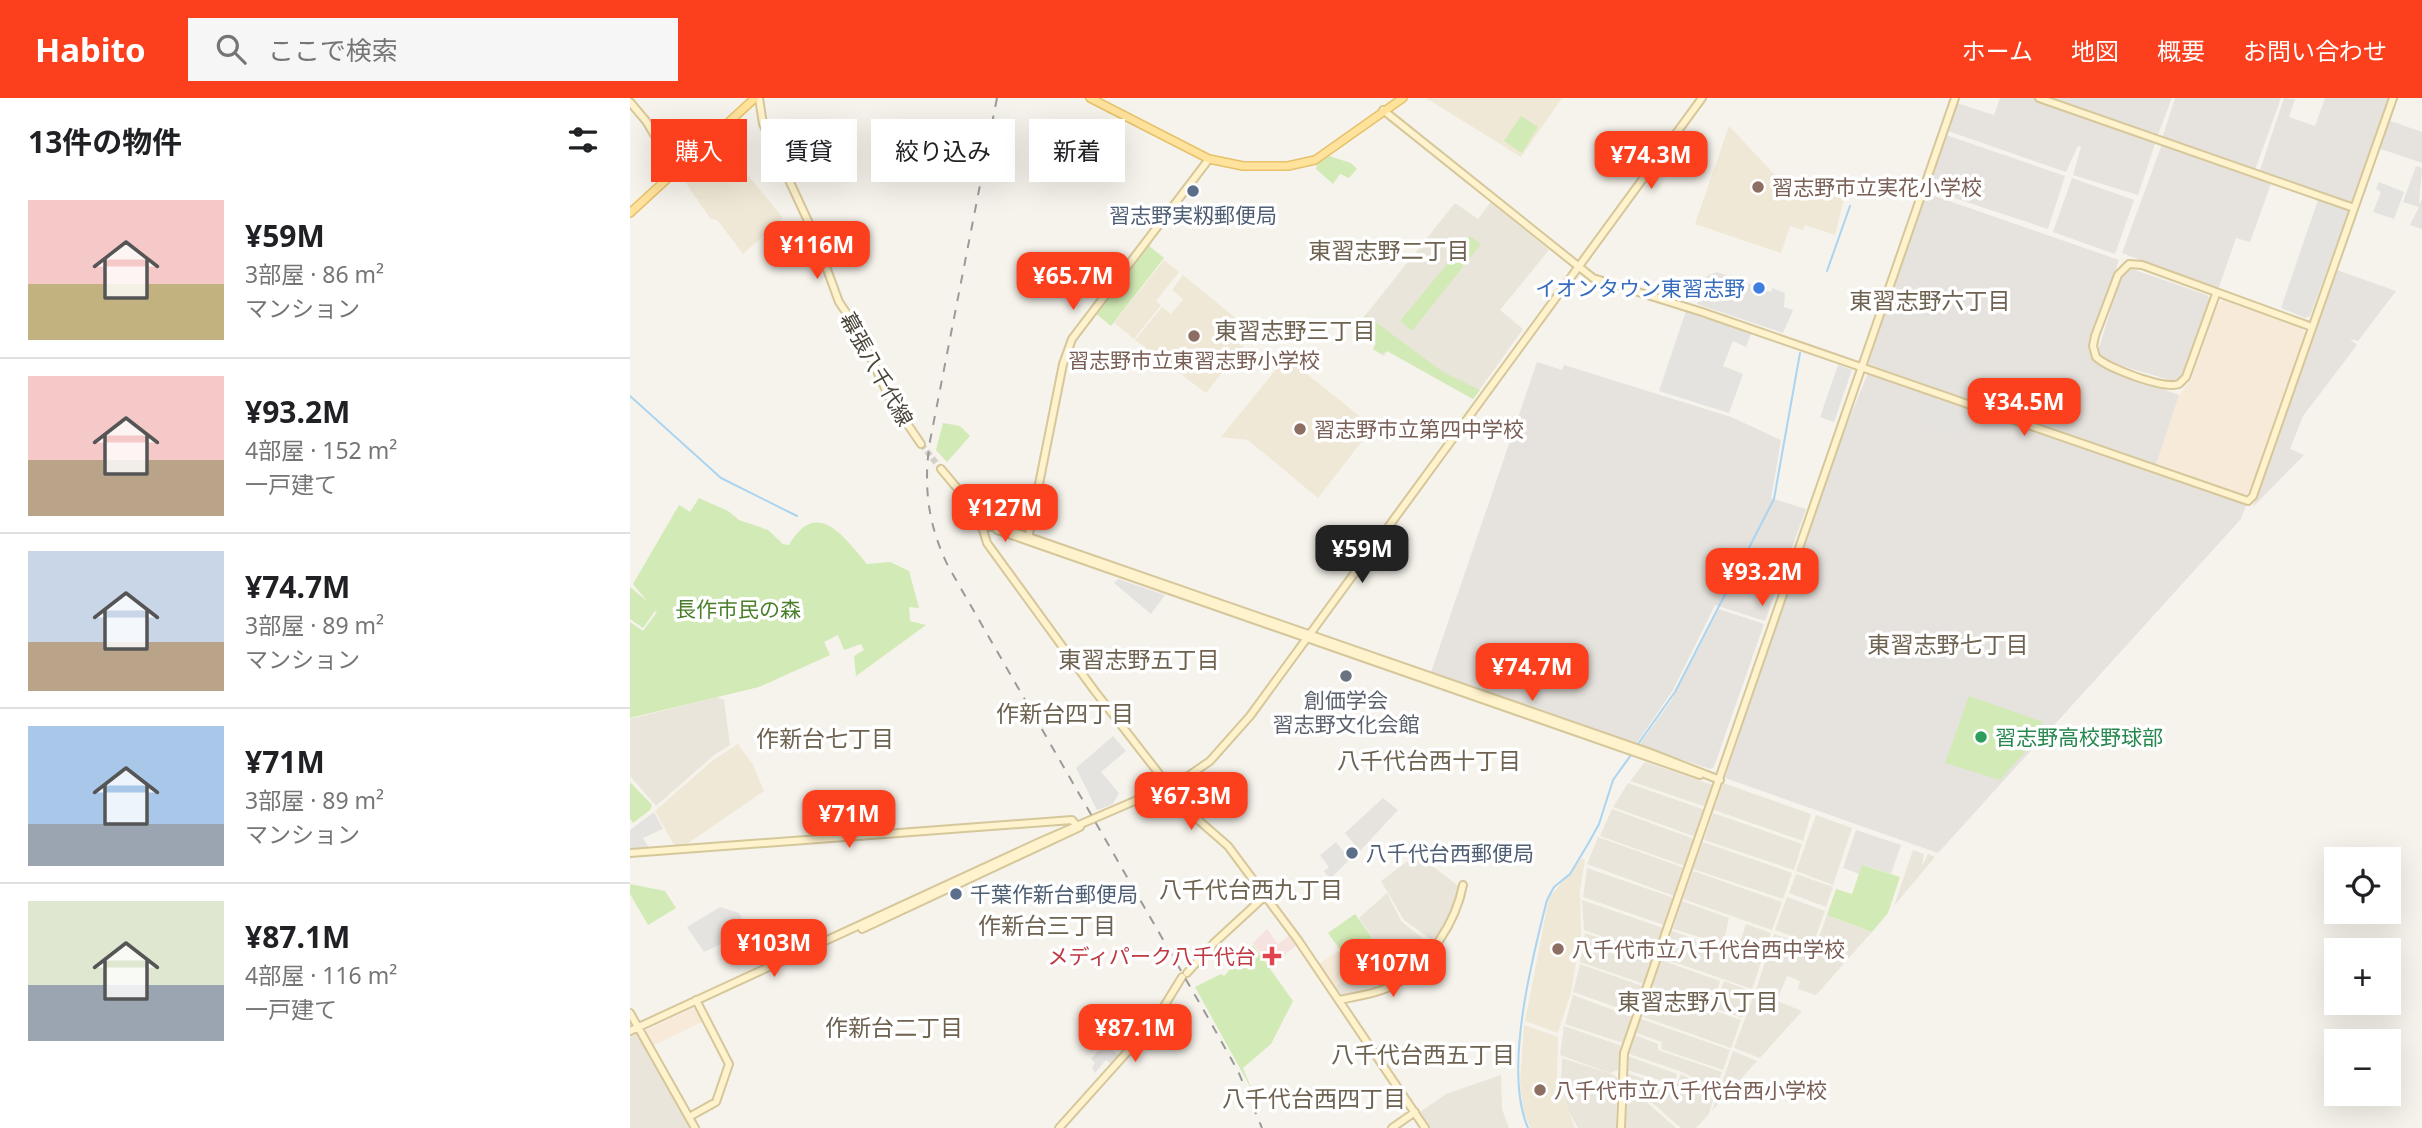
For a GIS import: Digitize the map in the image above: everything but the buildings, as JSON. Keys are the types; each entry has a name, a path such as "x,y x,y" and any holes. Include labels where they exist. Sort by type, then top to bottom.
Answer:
{"main road":[{"path":"733,119 757,98"},
{"path":"1090,98 1209,159 1243,166 1309,162 1346,141 1402,98"},
{"path":"630,213 663,182"}],"street":[{"name":"幕張八千代線","path":"757,98 763,124 814,234 839,302 858,330 889,397 921,444"},
{"path":"630,1031 1197,771 1222,749 1242,726 1702,98"},
{"path":"1621,1128 1624,1053 1955,98"},
{"path":"2039,98 2354,208"},
{"path":"1383,110 1578,268 1598,280 2248,501 2253,496 2393,98"},
{"path":"630,102 651,133"},
{"path":"1028,540 1063,364 1073,339 1091,311 1209,159"},
{"path":"2216,294 2186,377 2178,385 2164,386 2114,368 2096,357 2093,346 2095,336 2118,275 2129,264 2142,265 2312,327"},
{"path":"941,468 978,513 986,543 1168,786 1188,811 1227,846 1265,896 1425,1128"},
{"path":"981,527 996,526 1028,540 1683,770 1720,780"},
{"path":"630,853 1072,820 1079,826"},
{"path":"1339,1000 1389,986 1403,978 1442,936 1463,885"},
{"path":"1059,1128 1155,1021 1185,975 1214,943 1265,896"},
{"path":"689,1117 716,1101 729,1063 696,1000"},
{"path":"630,1013 695,1128"},
{"path":"1392,1128 1415,1112"}],"shaded area":[{"path":"1426,98 1562,98 1521,157"},
{"path":"2000,98 2034,98 2156,141 2138,195 2073,175 2081,147 2078,146 2066,172 1948,131 1957,103 1994,115"},
{"path":"2047,98 2172,98 2157,137"},
{"path":"2175,98 2281,98 2255,170 2162,139"},
{"path":"2284,98 2295,99 2289,117 2315,126 2325,98 2390,98 2351,203 2259,173"},
{"path":"2388,120 2422,132 2422,163 2378,148"},
{"name":"習志野市立実花小学校","path":"1729,126 1774,174 1844,199 1835,235 1805,225 1803,230 1790,226 1781,253 1695,224"},
{"path":"1946,135 2065,176 2048,229 1927,189"},
{"path":"2162,144 2272,181 2250,242 2236,238 2218,290 2122,253"},
{"path":"2416,166 2422,168 2419,204 2422,199 2422,229 2410,225 2419,207 2403,202"},
{"path":"747,174 783,218 743,254 718,221 710,218 685,182 747,182"},
{"path":"2072,178 2134,200 2115,254 2053,232"},
{"path":"2379,182 2404,192 2394,219 2373,212 2381,192 2376,189"},
{"path":"1926,193 2119,260 2089,350 2094,361 2100,366 2179,395 2156,465 1868,364"},
{"path":"2319,197 2349,211 2310,316 2305,318 2281,308"},
{"path":"1491,202 1549,250 1500,310 1523,329 1473,399 1387,351 1384,356 1373,349 1376,344 1361,334 1365,326 1360,322 1455,203 1478,219"},
{"path":"1164,260 1179,272 1156,301 1161,305 1134,339 1114,323"},
{"path":"2132,269 2207,295 2211,301 2183,375 2177,382 2122,366 2103,358 2098,351 2118,286 2125,273"},
{"path":"2337,270 2396,291 2358,341 2350,339 2357,345 2303,416 2290,449 2304,455 2253,507"},
{"path":"1717,272 1771,292 1772,288 1785,293 1784,307 1793,310 1783,333 1697,304 1707,276"},
{"name":"習志野市立東習志野小学校","path":"1183,275 1254,333 1206,393 1135,340 1162,307 1171,314 1183,299 1172,290"},
{"path":"2225,300 2301,327 2306,334 2251,492 2244,495 2156,465 2179,395 2191,380 2218,303"},
{"path":"1686,311 1751,334 1746,347 1733,341 1723,366 1743,374 1729,413 1659,391"},
{"name":"習志野市立第四中学校","path":"1286,357 1373,427 1318,498 1248,440 1221,437"},
{"path":"1537,362 1562,370 1564,365 1731,417 1781,440 1771,498 1806,509 1765,621 1715,605 1673,690 1636,744 1431,672"},
{"path":"1838,365 1852,370 1834,422 1820,417"},
{"path":"1868,373 2246,505 2241,519 1938,853 1725,778 1834,456"},
{"path":"1926,394 1968,409 1958,437 1916,423"},
{"path":"1118,579 1165,595 1151,614 1114,583"},
{"path":"1719,609 1764,624 1714,767 1710,769 1639,745 1671,701"},
{"path":"717,697 724,700 730,745 714,755 656,806 630,776 630,719"},
{"path":"1113,736 1126,751 1101,772 1119,793 1113,804 1097,810 1076,768"},
{"path":"738,744 753,765 764,791 684,846 675,847 655,811 712,761"},
{"path":"1645,762 1713,785 1706,807 1630,781"},
{"path":"1628,783 1705,810 1696,837 1613,807"},
{"path":"1723,783 1811,814 1803,841 1714,810"},
{"path":"1383,798 1398,810 1360,851 1345,833"},
{"path":"1612,809 1694,839 1685,866 1600,836"},
{"path":"654,812 663,829 643,838 650,850 630,850 630,830"},
{"path":"1713,813 1802,844 1794,870 1704,840"},
{"path":"1816,815 1852,828 1833,885 1796,871"},
{"path":"1856,830 1901,845 1891,874 1863,865 1859,874 1843,868"},
{"path":"1598,837 1684,868 1674,896 1587,864"},
{"path":"1336,842 1350,859 1330,879 1324,871 1329,867 1320,855"},
{"path":"1703,842 1792,873 1783,899 1693,869"},
{"path":"1913,850 1924,854 1922,866 1928,854 1935,857 1894,906"},
{"path":"1417,854 1461,888 1439,937 1432,940 1404,920 1381,881"},
{"name":"八千代市立八千代台西中学校","path":"1582,858 1585,860 1580,890 1581,933 1571,993 1558,1033 1525,1021 1549,898"},
{"path":"1587,868 1674,898 1664,925 1583,897"},
{"path":"1693,871 1782,902 1772,930 1683,899"},
{"path":"1796,874 1833,887 1826,907 1789,893"},
{"path":"1387,893 1401,921 1431,945 1390,983 1343,996 1335,986 1385,955 1359,918"},
{"path":"1787,897 1825,911 1813,944 1775,930"},
{"path":"1582,900 1663,928 1654,955 1584,930"},
{"path":"1682,901 1729,918 1723,944 1673,929"},
{"path":"720,907 739,913 749,931 704,952 687,927"},
{"path":"1827,915 1872,932 1816,995 1798,989 1800,981 1787,976 1778,998 1756,990 1774,934 1815,948"},
{"path":"1746,924 1771,933 1762,960 1737,951"},
{"name":"メディパーク八千代台","path":"1267,929 1278,944 1289,936 1296,946 1269,966 1253,943"},
{"path":"1672,931 1761,962 1752,989 1662,958"},
{"path":"1585,933 1653,957 1644,984 1580,962"},
{"path":"1378,946 1385,955 1334,986 1319,964 1340,950 1351,965"},
{"path":"1661,960 1720,981 1712,1007 1652,986"},
{"path":"1580,964 1642,986 1633,1013 1573,992"},
{"path":"1724,981 1751,991 1742,1018 1714,1008"},
{"path":"1651,989 1741,1020 1731,1048 1641,1016"},
{"path":"1755,992 1802,1011 1760,1058 1734,1048"},
{"path":"1573,995 1632,1017 1623,1043 1565,1024"},
{"path":"694,1008 704,1021 654,1045 646,1030"},
{"path":"1641,1019 1730,1050 1723,1070 1661,1049 1662,1042 1636,1033"},
{"path":"1106,1020 1126,1035 1118,1045 1111,1039 1107,1045 1118,1055 1123,1051 1125,1053 1113,1066 1106,1060 1095,1073 1092,1067 1095,1063 1091,1059 1109,1038 1099,1029"},
{"path":"630,1022 679,1104 692,1128 630,1128"},
{"name":"八千代市立八千代台西小学校","path":"1524,1025 1558,1037 1557,1079 1575,1128 1530,1128 1523,1110 1520,1082"},
{"path":"1564,1026 1622,1046 1618,1070 1610,1073 1560,1055"},
{"path":"1635,1035 1658,1044 1658,1050 1722,1072 1716,1089 1680,1071 1629,1054"},
{"path":"1733,1051 1757,1061 1712,1111"},
{"path":"1628,1056 1677,1074 1674,1084 1626,1070"},
{"path":"1562,1058 1612,1074 1617,1077 1617,1082 1561,1084"},
{"path":"1627,1073 1692,1096 1693,1093 1676,1087 1681,1074 1715,1092 1709,1114 1696,1128 1681,1128 1626,1080"},
{"path":"1501,1075 1502,1109 1509,1128 1430,1128 1420,1112 1446,1094"},
{"path":"1595,1083 1617,1085 1616,1128 1578,1128 1567,1108 1562,1086"},
{"path":"1626,1084 1676,1128 1625,1128"}],"green space":[{"path":"1521,116 1538,127 1522,153 1504,141"},
{"path":"1329,156 1351,163 1357,169 1349,178 1340,174 1333,184 1316,169 1317,164"},
{"path":"1470,236 1481,244 1412,331 1400,321"},
{"path":"1148,245 1164,258 1111,326 1095,313"},
{"path":"1366,315 1443,372 1480,390 1473,399 1387,351 1381,354 1373,349 1376,343 1361,334 1365,326 1360,322"},
{"path":"943,423 960,426 970,436 947,462 936,450"},
{"name":"長作市民の森","path":"699,498 728,511 739,520 768,530 783,544 789,545 799,531 810,524 830,526 840,533 867,564 890,562 909,571 919,608 909,607 910,621 926,625 856,676 854,656 864,650 861,644 844,650 838,635 824,642 830,655 759,687 630,718 630,622 643,631 657,612 655,611 643,628 630,619 630,587 647,601 633,584 679,505 690,512"},
{"path":"1969,696 2043,722 2042,733 2000,780 1945,763"},
{"path":"630,782 652,805 650,810 633,823 630,819"},
{"path":"1862,865 1900,877 1888,913 1872,932 1827,915 1836,889 1852,894"},
{"path":"630,884 665,891 676,908 648,925 630,894"},
{"path":"1355,914 1378,946 1351,965 1328,933"},
{"path":"1253,945 1293,1001 1271,1044 1243,1068 1252,1090 1195,987 1221,974 1224,976"}],"waterway":[{"path":"1827,271 1850,206"},
{"path":"1638,744 1675,692 1774,499 1800,353"},
{"path":"630,396 721,478 797,516"},
{"path":"1528,1128 1521,1104 1518,1077 1519,1046 1528,983 1547,900 1554,887 1570,874 1588,844 1599,824 1613,780 1631,755"}],"tunnel":[{"path":"921,444 941,469"}],"railway":[{"path":"997,98 930,441 927,490 936,536 948,566 1238,1071 1262,1128"}],"place":[{"name":"習志野市立実花小学校","path":"1758,187"},
{"name":"習志野実籾郵便局","path":"1193,191"},
{"name":"イオンタウン東習志野","path":"1759,288"},
{"name":"習志野市立東習志野小学校","path":"1194,336"},
{"name":"習志野市立第四中学校","path":"1300,429"},
{"name":"創価学会 習志野文化会館","path":"1346,676"},
{"name":"習志野高校野球部","path":"1981,737"},
{"name":"八千代台西郵便局","path":"1352,853"},
{"name":"千葉作新台郵便局","path":"956,894"},
{"name":"八千代市立八千代台西中学校","path":"1558,949"},
{"name":"メディパーク八千代台","path":"1272,956"},
{"name":"八千代市立八千代台西小学校","path":"1540,1090"}],"district":[{"name":"東習志野二丁目","path":"1389,250"},
{"name":"東習志野六丁目","path":"1930,300"},
{"name":"東習志野三丁目","path":"1295,330"},
{"name":"東習志野七丁目","path":"1948,644"},
{"name":"東習志野五丁目","path":"1139,659"},
{"name":"作新台四丁目","path":"1065,713"},
{"name":"作新台七丁目","path":"825,738"},
{"name":"八千代台西十丁目","path":"1429,760"},
{"name":"八千代台西九丁目","path":"1251,889"},
{"name":"作新台三丁目","path":"1047,925"},
{"name":"東習志野八丁目","path":"1698,1001"},
{"name":"作新台二丁目","path":"894,1027"},
{"name":"八千代台西五丁目","path":"1423,1054"},
{"name":"八千代台西四丁目","path":"1314,1098"}]}
